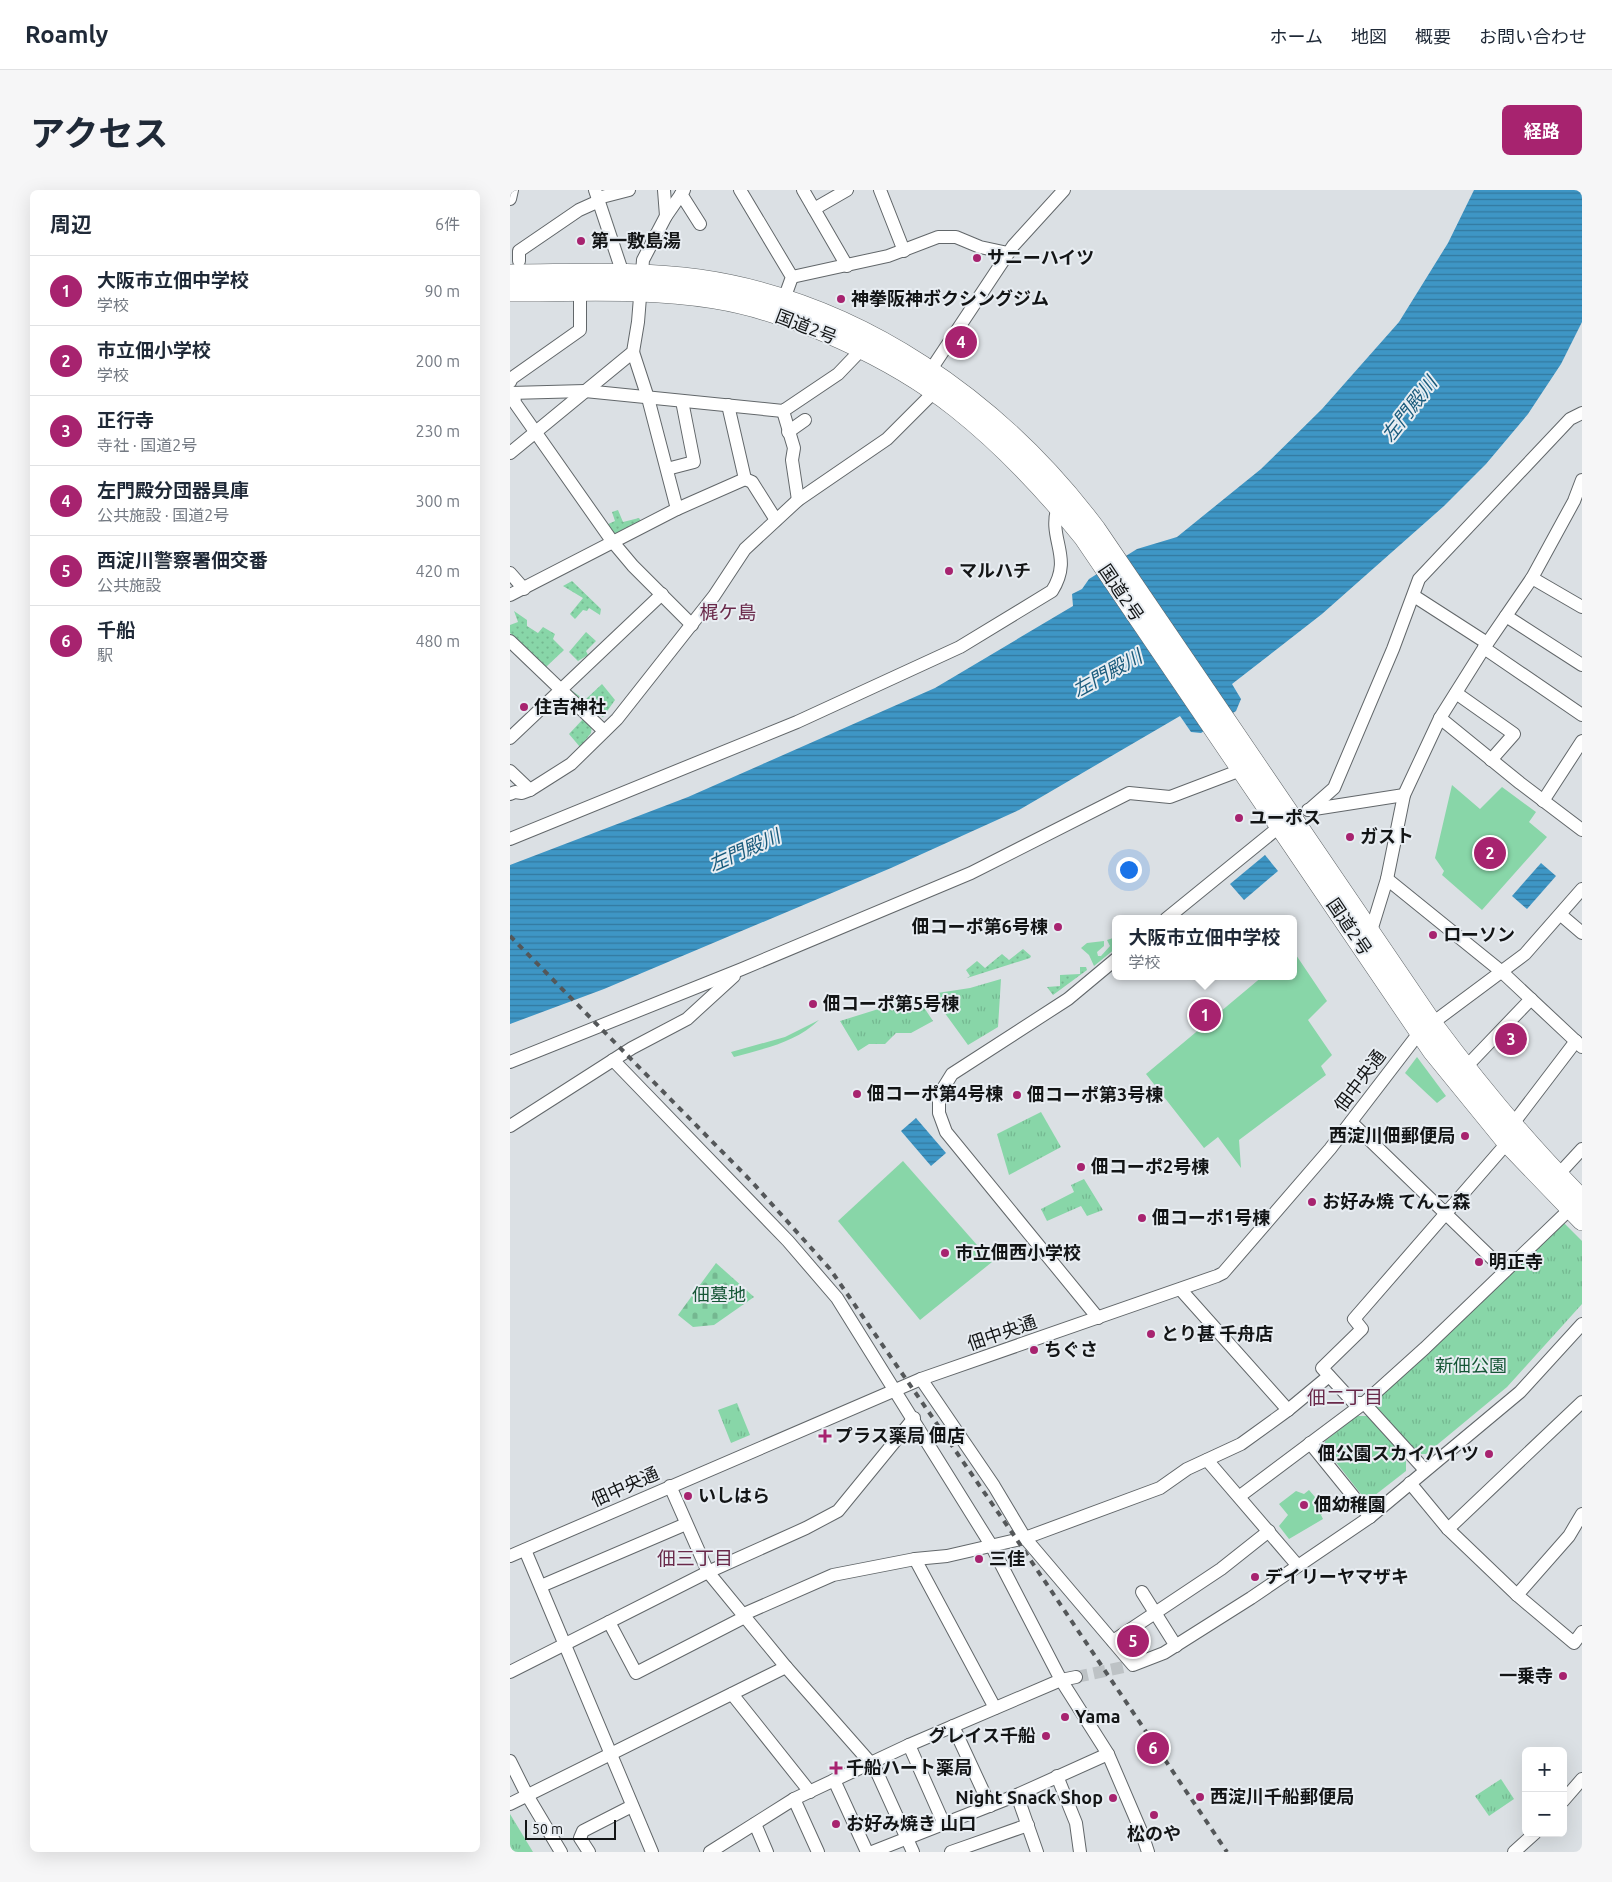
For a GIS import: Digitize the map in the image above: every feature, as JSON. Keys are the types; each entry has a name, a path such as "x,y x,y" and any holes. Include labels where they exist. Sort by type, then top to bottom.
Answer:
{"highway":[{"name":"国道2号","path":"514,267 622,274 641,283 755,308 811,326 861,350 934,392 956,408 1007,453 1058,506 1089,533"},
{"name":"国道2号","path":"510,292 580,292 641,283 698,279 750,289 824,313 864,332 957,388 1019,441 1064,488 1089,533 1249,767 1294,817 1371,931 1452,1077 1509,1134 1578,1209"},
{"name":"国道2号","path":"1294,817 1426,1028 1466,1068 1509,1134 1558,1175 1578,1209"}],"street":[{"path":"510,199 512,190"},
{"path":"514,267 519,251 597,196 629,190"},
{"path":"664,190 666,216"},
{"path":"740,190 792,277"},
{"path":"803,190 847,266"},
{"path":"814,209 847,190"},
{"path":"880,190 904,251"},
{"path":"930,371 1008,253 1060,191"},
{"path":"677,509 648,398 633,352 642,260 666,216 682,192 700,224"},
{"path":"597,196 622,274"},
{"path":"792,277 847,266 904,251 938,238 956,237 980,247 1008,253"},
{"path":"784,299 792,277"},
{"path":"511,390 580,330 580,292"},
{"path":"511,390 584,391 783,411 838,374 861,350"},
{"path":"510,452 633,352"},
{"path":"511,390 515,403 612,542 633,566 692,625"},
{"path":"510,800 520,792 571,764 604,731 692,625 745,549 798,500 887,439 934,392"},
{"path":"667,469 694,462 682,401"},
{"path":"728,405 745,479"},
{"path":"783,411 794,448 792,460 798,500"},
{"path":"1171,915 1294,817 1334,788 1414,596 1419,579 1450,544 1508,487 1570,419 1582,413"},
{"path":"788,432 805,420"},
{"path":"510,595 677,509 745,479 752,482 776,520"},
{"path":"1371,931 1387,879 1404,795 1440,718 1532,578 1574,501 1582,480"},
{"path":"510,839 797,722 960,647 1052,590 1059,579 1062,565 1054,519 1058,506"},
{"path":"510,573 524,589"},
{"path":"1532,578 1582,607"},
{"path":"510,738 536,716 560,690 662,594"},
{"path":"1414,596 1582,715"},
{"path":"1506,616 1582,665"},
{"path":"510,641 604,731"},
{"path":"510,660 520,650"},
{"path":"1456,693 1514,734 1491,760"},
{"path":"1440,718 1582,830"},
{"path":"1543,801 1582,741"},
{"path":"510,1062 742,969 971,872 1129,793 1170,797 1249,767"},
{"path":"510,771 520,792"},
{"path":"1294,817 1404,795"},
{"path":"1387,879 1502,972 1579,1044 1445,1214 1354,1319 1362,1329 1322,1368 1354,1403 1364,1403 1425,1470"},
{"name":"佃中央通","path":"510,1556 921,1379 1181,1290 1223,1273 1330,1150 1426,1028 1525,954 1582,889"},
{"path":"1561,915 1582,933"},
{"path":"1098,1318 946,1132 939,1113 939,1095 952,1074 1068,998 1112,962"},
{"path":"510,1126 613,1060 687,1019 742,969"},
{"path":"1466,1068 1531,999"},
{"path":"613,1060 788,1241 837,1298 897,1390 991,1544 1061,1680 1108,1754 1142,1831 1148,1852"},
{"path":"1351,1122 1505,1271"},
{"path":"1558,1175 1582,1149"},
{"path":"1240,1496 1364,1403 1505,1271 1578,1209"},
{"path":"1181,1290 1288,1410"},
{"path":"921,1379 994,1486 1025,1538 1133,1665 1164,1653 1176,1646 1370,1517 1520,1392 1582,1324"},
{"path":"609,1622 636,1673 741,1620 744,1614 833,1575 915,1559 947,1556 991,1544 1025,1538 1160,1488 1187,1469 1241,1444 1288,1410 1329,1376"},
{"path":"1448,1529 1582,1402"},
{"path":"510,1672 708,1572 806,1528 838,1511 914,1418"},
{"path":"1310,1443 1370,1517"},
{"path":"1207,1460 1240,1496 1298,1566"},
{"path":"1410,1483 1448,1529 1517,1595 1574,1643 1582,1632"},
{"path":"670,1486 708,1572 786,1668 869,1764 875,1768 913,1852"},
{"path":"1517,1595 1568,1536 1582,1514"},
{"path":"540,1586 686,1524"},
{"path":"1113,1641 1155,1611 1221,1569 1269,1531"},
{"path":"525,1550 652,1852"},
{"path":"915,1559 995,1708"},
{"path":"1142,1592 1176,1646"},
{"path":"510,1804 786,1668"},
{"path":"710,1852 794,1799 909,1745 1061,1680 1076,1677"},
{"path":"732,1694 810,1792"},
{"path":"953,1726 990,1806"},
{"path":"909,1745 944,1824"},
{"path":"872,1852 1017,1796 1108,1754"},
{"path":"510,1761 527,1796 562,1852"},
{"path":"1057,1776 1076,1822 1080,1852"},
{"path":"1567,1796 1582,1779"},
{"path":"834,1780 867,1852"},
{"path":"1017,1796 1037,1852"},
{"path":"794,1799 818,1852"},
{"path":"589,1852 580,1838 582,1831 632,1806"},
{"path":"755,1824 767,1852"},
{"path":"951,1852 1028,1825"},
{"path":"1514,1852 1531,1837"}],"green space":[{"path":"618,510 623,522 639,518 642,523 615,534 606,525 615,521 612,512"},
{"path":"572,581 601,609 600,615 589,608 587,611 583,610 575,619 570,614 583,598 563,586"},
{"path":"514,611 527,620 527,626 538,633 543,627 555,634 553,639 564,650 546,667 510,633 510,625 518,622"},
{"path":"586,632 596,641 586,651 588,655 578,661 569,652"},
{"path":"602,684 615,700 603,717 584,706 569,693 571,690 585,700"},
{"path":"584,718 592,725 591,733 580,747 569,734"},
{"path":"1452,785 1480,809 1502,787 1536,812 1529,822 1547,837 1482,910 1442,875 1444,871 1435,858"},
{"path":"1112,938 1112,951 1094,966 1089,955 1081,948 1087,943 1104,941 1104,946 1097,952 1098,956 1101,956 1110,946 1107,940"},
{"path":"1023,949 1031,956 1030,958 967,978 970,976 966,970 977,961 985,968 1002,954 1009,960"},
{"path":"1297,956 1327,1001 1308,1020 1332,1055 1321,1066 1326,1075 1239,1140 1241,1168 1218,1137 1204,1148 1146,1074 1258,980 1297,980"},
{"path":"1080,967 1086,967 1087,970 1053,995 1047,987 1060,986 1060,975 1080,974"},
{"path":"1001,979 998,1027 968,1045 931,994 970,988"},
{"path":"917,997 933,1021 911,1033 896,1033 885,1044 869,1044 858,1051 840,1021"},
{"path":"819,1020 800,1034 779,1044 734,1057 731,1052 785,1037"},
{"path":"1417,1057 1446,1096 1437,1103 1405,1073"},
{"path":"1041,1112 1061,1147 1009,1175 997,1134"},
{"path":"903,1161 992,1262 920,1320 838,1221"},
{"path":"1084,1179 1103,1210 1087,1216 1081,1206 1047,1221 1041,1209 1074,1192 1071,1185"},
{"name":"新佃公園","path":"1564,1223 1582,1241 1582,1304 1507,1387 1426,1454 1419,1454 1376,1407 1376,1400 1456,1327"},
{"name":"佃墓地","path":"716,1263 754,1297 714,1325 693,1327 678,1315"},
{"path":"737,1403 750,1435 731,1443 718,1410"},
{"path":"1357,1416 1368,1416 1406,1459 1406,1471 1370,1499 1364,1498 1324,1447 1325,1441"},
{"path":"1309,1490 1326,1510 1321,1515 1323,1519 1289,1539 1279,1526 1288,1515 1279,1504 1296,1491 1304,1494"},
{"path":"1501,1779 1514,1799 1489,1816 1475,1796"},
{"path":"510,1814 533,1852 510,1852"}],"water":[{"name":"左門殿川","path":"1474,190 1582,190 1582,322 1561,364 1528,414 1486,464 1444,506 1322,614 1232,684 1241,699 1236,711 1201,733 1191,732 1180,716 1019,810 891,868 604,989 510,1024 510,865 688,797 935,688 1073,606 1072,594 1082,589 1089,579 1137,549 1177,537 1261,469 1322,409 1399,322 1448,243"},
{"path":"1265,855 1278,871 1244,900 1230,884"},
{"path":"1541,863 1556,876 1527,909 1512,896"},
{"path":"916,1118 946,1153 931,1166 901,1131"}],"tunnel":[{"path":"1076,1677 1133,1665"}],"railway":[{"path":"510,936 752,1182 830,1269 1015,1537 1227,1852"}],"place":[{"name":"第一敷島湯","path":"581,241"},
{"name":"サニーハイツ","path":"977,258"},
{"name":"神拳阪神ボクシングジム","path":"841,299"},
{"name":"左門殿分団器具庫","path":"961,342"},
{"name":"マルハチ","path":"949,571"},
{"name":"住吉神社","path":"524,707"},
{"name":"ユーポス","path":"1239,818"},
{"name":"ガスト","path":"1350,837"},
{"name":"市立佃小学校","path":"1490,853"},
{"name":"佃コーポ第6号棟","path":"1058,927"},
{"name":"ローソン","path":"1433,935"},
{"name":"佃コーポ第5号棟","path":"813,1004"},
{"name":"大阪市立佃中学校","path":"1205,1015"},
{"name":"正行寺","path":"1511,1039"},
{"name":"佃コーポ第4号棟","path":"857,1094"},
{"name":"佃コーポ第3号棟","path":"1017,1095"},
{"name":"西淀川佃郵便局","path":"1465,1136"},
{"name":"佃コーポ2号棟","path":"1081,1167"},
{"name":"お好み焼 てんこ森","path":"1312,1202"},
{"name":"佃コーポ1号棟","path":"1142,1218"},
{"name":"市立佃西小学校","path":"945,1253"},
{"name":"明正寺","path":"1479,1262"},
{"name":"とり甚 千舟店","path":"1151,1334"},
{"name":"ちぐさ","path":"1034,1350"},
{"name":"プラス薬局 佃店","path":"825,1436"},
{"name":"佃公園スカイハイツ","path":"1489,1454"},
{"name":"いしはら","path":"688,1496"},
{"name":"佃幼稚園","path":"1304,1505"},
{"name":"三佳","path":"979,1559"},
{"name":"デイリーヤマザキ","path":"1255,1577"},
{"name":"西淀川警察署佃交番","path":"1133,1641"},
{"name":"一乗寺","path":"1563,1676"},
{"name":"Yama","path":"1065,1717"},
{"name":"グレイス千船","path":"1046,1736"},
{"name":"千船","path":"1153,1748"},
{"name":"千船ハート薬局","path":"836,1768"},
{"name":"西淀川千船郵便局","path":"1200,1797"},
{"name":"Night Snack Shop","path":"1113,1798"},
{"name":"松のや","path":"1154,1815"},
{"name":"お好み焼き 山口","path":"836,1824"}],"district":[{"name":"梶ケ島","path":"728,612"},
{"name":"佃二丁目","path":"1345,1397"},
{"name":"佃三丁目","path":"695,1558"}]}
